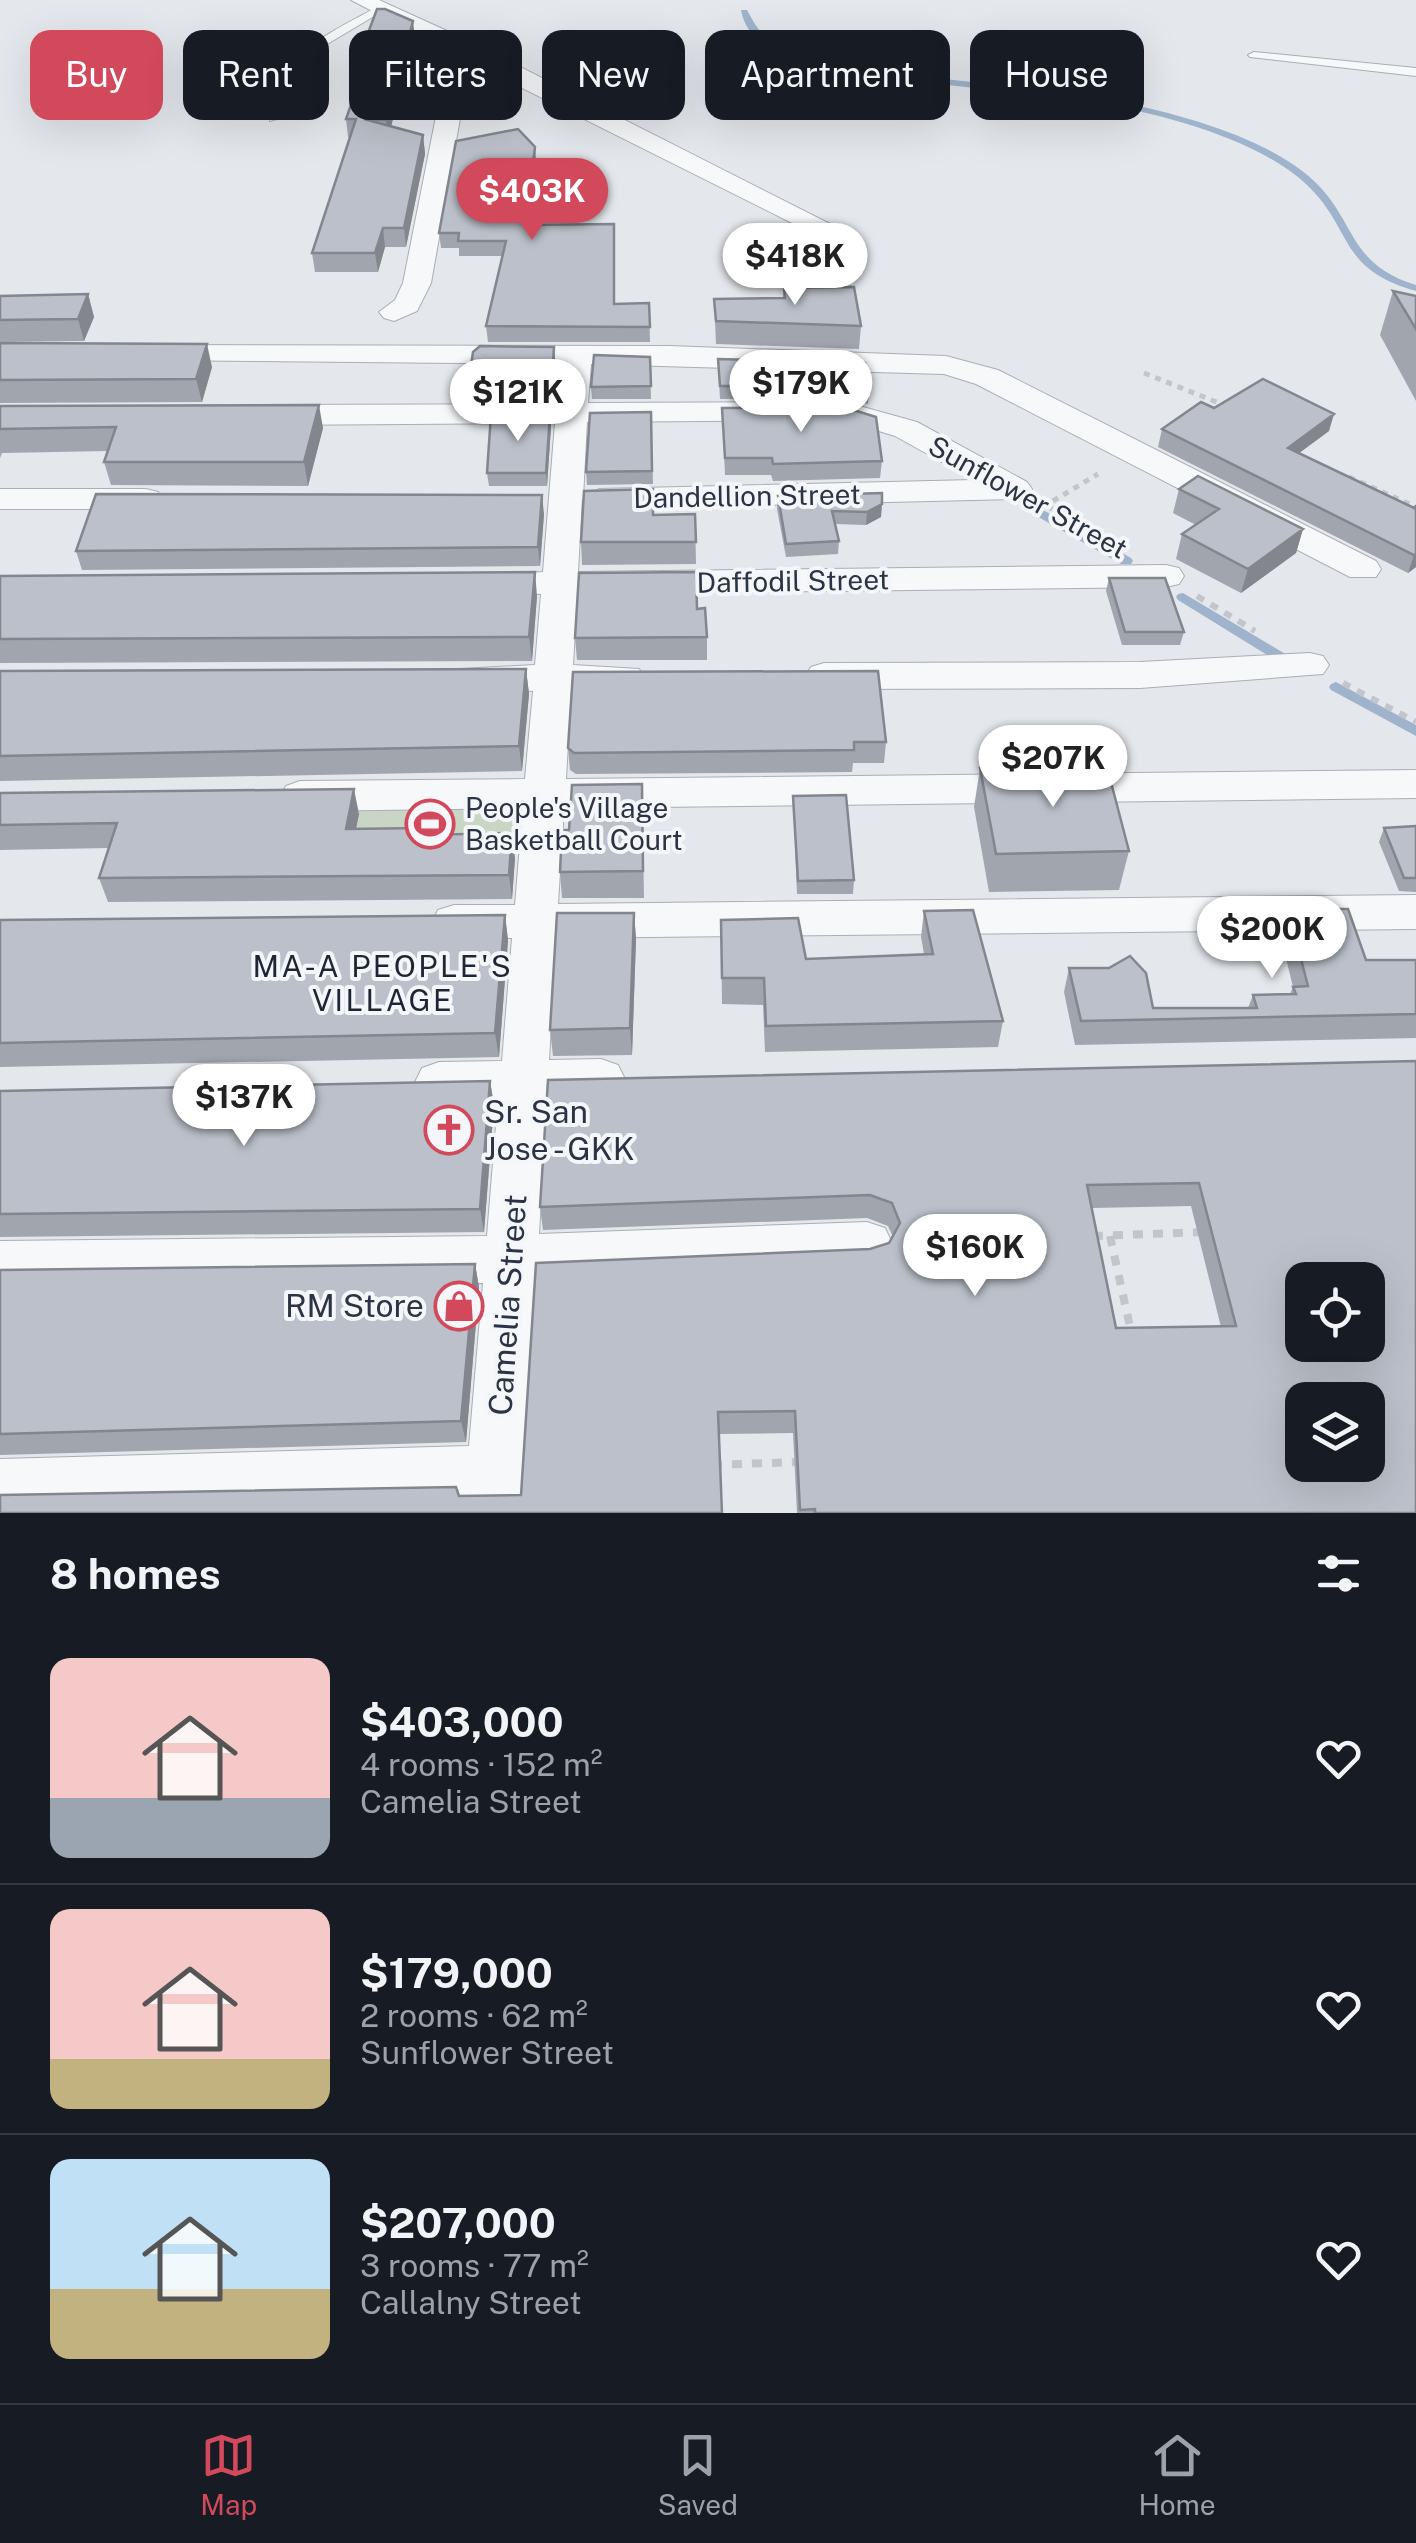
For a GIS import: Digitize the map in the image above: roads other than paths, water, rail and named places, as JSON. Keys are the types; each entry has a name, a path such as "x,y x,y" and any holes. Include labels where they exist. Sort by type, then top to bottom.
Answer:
{"street":[{"path":"373,3 428,30"},
{"path":"522,76 818,224"},
{"path":"394,312 407,305 417,283 447,120"},
{"path":"119,354 576,354 896,360 946,365 986,378 1363,569"},
{"path":"559,584 576,354"},
{"name":"Sunflower Street","path":"234,415 822,411 866,414 906,429 1015,489"},
{"name":"Dandellion Street","path":"526,500 1015,489"},
{"path":"0,499 175,500"},
{"name":"Daffodil Street","path":"459,584 1166,576"},
{"name":"Camelia Street","path":"494,1494 559,584"},
{"path":"788,677 1140,675 1310,665"},
{"path":"434,678 670,677"},
{"path":"253,796 1416,784"},
{"path":"416,922 1416,912"},
{"path":"388,1083 642,1078"},
{"path":"0,1265 511,1259 867,1245"},
{"path":"0,1488 494,1494"}],"lane":[{"path":"329,36 373,3"},
{"path":"1254,55 1416,72"}],"waterway":[{"path":"744,12 766,43 801,61 1122,105 1220,133 1297,172 1318,191 1366,262 1395,282 1416,288"},
{"path":"1030,507 1126,561"},
{"path":"1183,597 1282,658"},
{"path":"1336,687 1416,731"}],"place":[{"name":"People's Village Basketball Court","path":"430,824"},
{"name":"Sr. San Jose - GKK","path":"449,1130"},
{"name":"RM Store","path":"459,1306"}],"district":[{"name":"MA-A PEOPLE'S VILLAGE","path":"383,984"}]}
